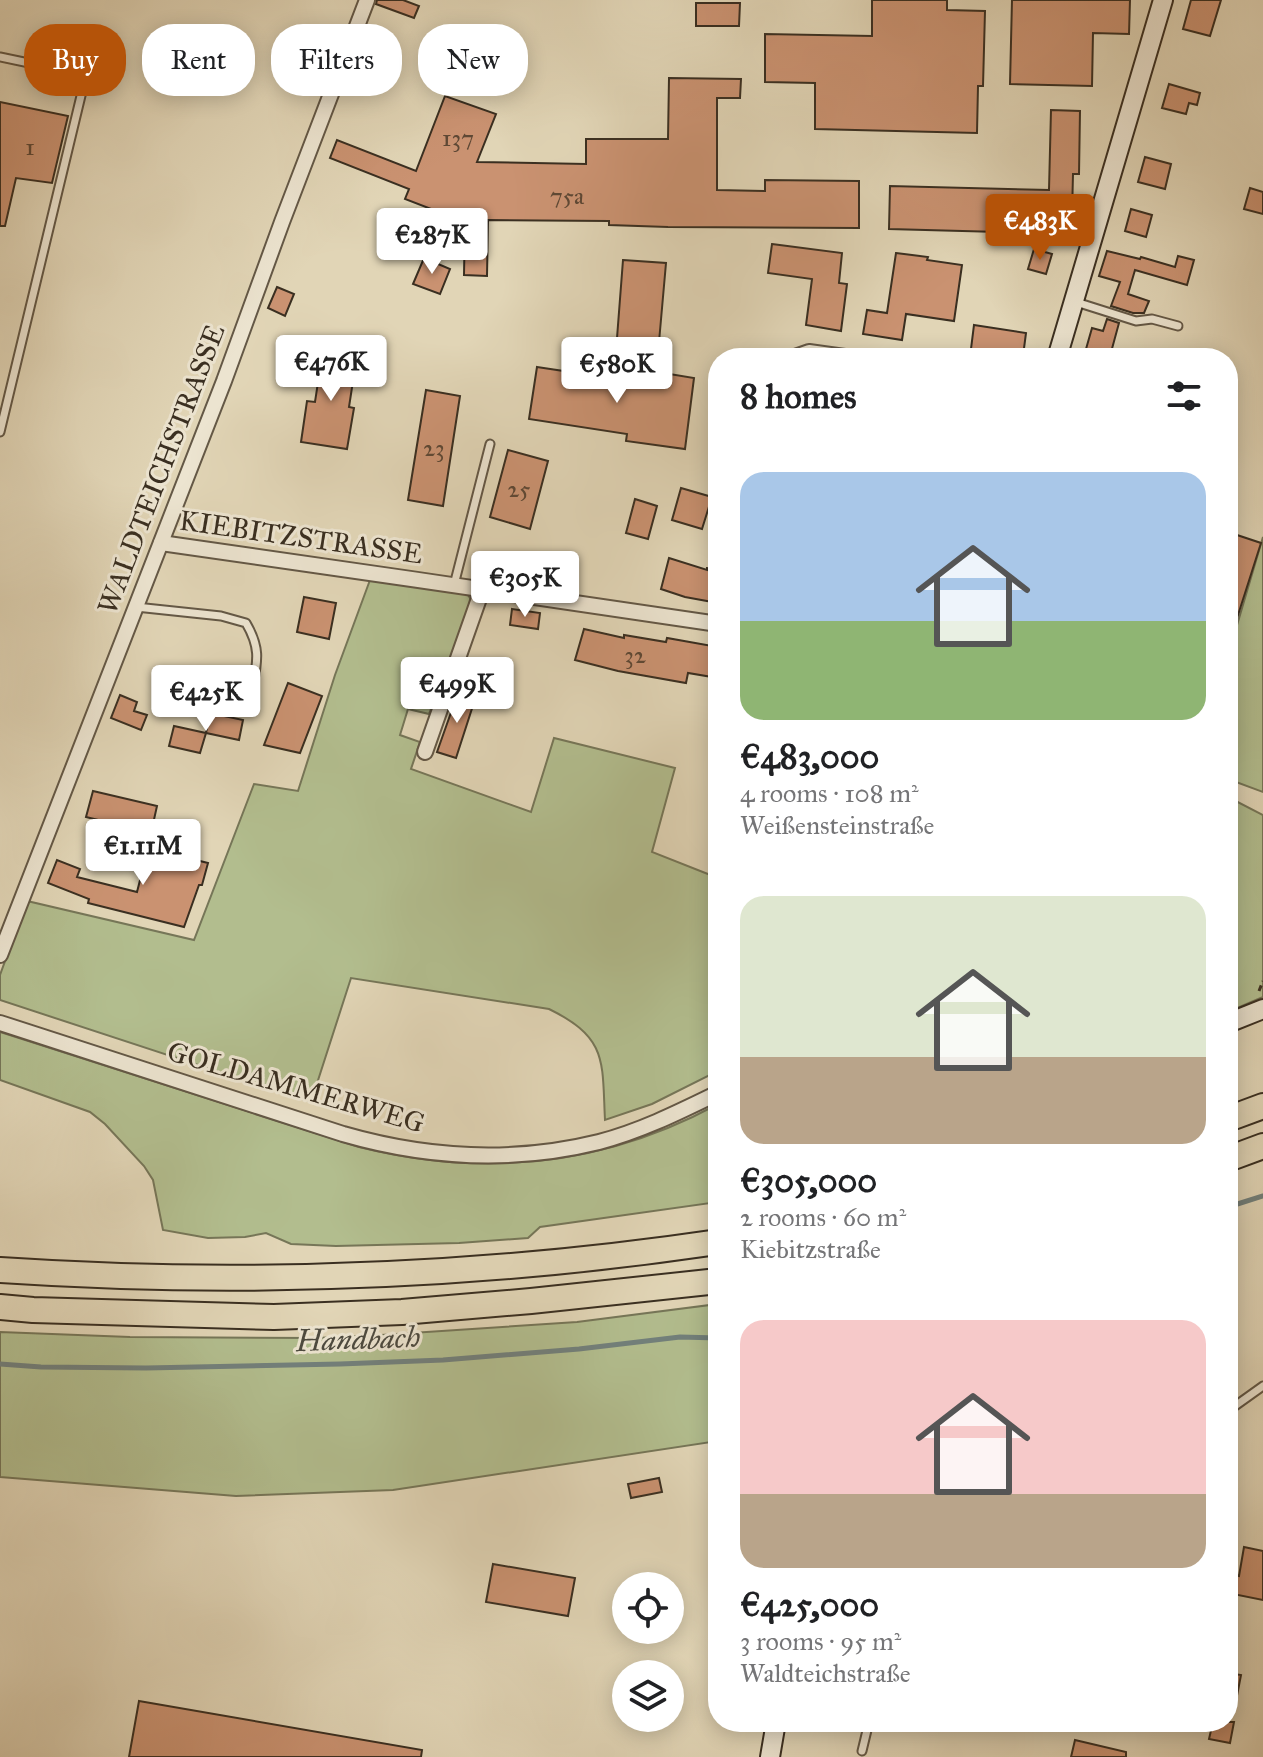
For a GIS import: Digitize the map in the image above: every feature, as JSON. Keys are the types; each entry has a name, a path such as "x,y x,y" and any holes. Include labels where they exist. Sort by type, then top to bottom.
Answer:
{"highway":[{"path":"1238,1115 1263,1106"},
{"path":"1238,1155 1263,1146"},
{"path":"0,1270 274,1278 397,1274 528,1265 708,1244"},
{"path":"0,1307 274,1317 402,1312 516,1303 708,1282"}],"street":[{"name":"WALDTEICHSTRASSE","path":"0,955 161,543 367,0"},
{"path":"1060,348 1163,0"},
{"name":"KIEBITZSTRASSE","path":"161,543 708,623"},
{"path":"425,752 482,590"},
{"path":"1238,1016 1261,1000"},
{"name":"GOLDAMMERWEG","path":"0,1023 343,1134 396,1147 449,1154 520,1154 599,1142 657,1122 708,1098"},
{"path":"770,1757 774,1732"}],"lane":[{"path":"0,57 86,75 0,432"},
{"path":"1074,302 1136,321 1152,319 1178,326"},
{"path":"454,585 490,444"},
{"path":"136,607 221,616 246,623 255,638 258,658 253,686"},
{"path":"1238,1404 1263,1386"},
{"path":"862,1751 867,1732"}],"path":[{"path":"1261,1000 1263,981"}],"green space":[{"path":"1263,537 1263,792 1238,783 1238,622"},
{"path":"370,580 466,592 472,601 472,609 429,714 408,709 400,735 420,742 411,769 531,812 554,738 675,768 652,852 708,874 708,1076 652,1104 605,1120 602,1067 592,1041 582,1030 549,1009 351,978 311,1102 0,1000 0,975 27,901 194,940 254,784 298,791 335,675"},
{"path":"1238,802 1263,815 1263,997 1238,1008"},
{"path":"0,1032 359,1147 452,1162 543,1160 587,1153 675,1125 708,1109 708,1203 540,1227 528,1238 459,1243 291,1244 266,1233 208,1238 163,1230 153,1180 144,1166 90,1112 0,1080"},
{"path":"708,1305 708,1443 393,1490 236,1496 0,1477 0,1332 130,1337 316,1338 577,1322"}],"building":[{"path":"377,0 403,0 419,6 414,18 376,4"},
{"path":"872,0 947,0 947,10 985,11 983,86 978,86 977,133 815,129 815,83 765,82 765,34 872,36"},
{"path":"1012,0 1130,0 1129,34 1093,33 1092,86 1010,84"},
{"path":"1191,0 1221,0 1210,36 1183,29"},
{"path":"696,3 740,3 739,26 696,26"},
{"path":"669,78 741,79 740,98 717,98 717,190 765,191 765,180 859,181 859,228 668,227 609,225 609,221 488,220 487,276 464,275 465,219 457,219 405,199 409,189 330,158 337,140 416,171 445,96 496,114 477,162 586,164 586,139 668,139"},
{"path":"1169,84 1200,93 1197,105 1189,103 1186,114 1162,108"},
{"path":"0,102 68,116 52,183 16,178 5,226 0,226"},
{"path":"1051,110 1080,111 1079,174 1073,174 1072,215 1042,207 1035,233 889,229 890,186 1049,190"},
{"path":"1145,157 1171,164 1165,189 1138,182"},
{"path":"1250,188 1263,192 1263,214 1244,209"},
{"path":"1131,209 1152,215 1146,237 1125,231"},
{"path":"772,244 842,253 839,283 847,284 841,331 806,325 812,279 768,273"},
{"path":"1034,249 1052,254 1046,274 1028,269"},
{"path":"1107,251 1175,267 1178,256 1194,260 1187,285 1135,270 1128,294 1149,301 1144,313 1133,313 1111,306 1120,282 1099,276"},
{"path":"896,253 962,265 954,321 906,314 902,340 863,334 867,310 887,313"},
{"path":"424,258 450,269 440,294 413,284"},
{"path":"623,260 666,263 659,342 617,338"},
{"path":"277,287 294,294 285,316 268,308"},
{"path":"1107,319 1119,323 1112,348 1086,348 1092,328 1103,331"},
{"path":"974,325 1026,333 1024,348 971,348"},
{"path":"323,350 357,355 349,407 354,408 347,449 301,442 307,401 315,402"},
{"path":"537,367 637,382 639,369 694,378 685,449 626,441 627,434 529,419"},
{"path":"426,390 460,396 443,506 408,500"},
{"path":"508,450 548,461 530,529 490,517"},
{"path":"681,488 708,496 708,510 702,529 672,520"},
{"path":"635,499 657,506 648,539 626,533"},
{"path":"1238,535 1261,543 1238,615"},
{"path":"669,558 708,568 708,601 661,589"},
{"path":"304,597 336,603 329,639 297,632"},
{"path":"512,609 540,613 538,629 510,625"},
{"path":"584,629 624,638 624,635 666,642 667,638 708,645 708,676 688,673 686,683 575,660"},
{"path":"288,683 322,696 300,753 264,745"},
{"path":"459,690 476,696 456,758 437,752"},
{"path":"120,695 137,702 134,711 147,715 141,730 111,718"},
{"path":"210,713 243,720 239,740 206,733"},
{"path":"174,726 206,733 200,753 169,746"},
{"path":"93,791 157,806 151,833 86,817"},
{"path":"150,841 162,844 160,851 208,863 184,927 88,903 89,899 48,883 57,860 80,869 77,877 137,892"},
{"path":"659,1478 662,1492 631,1498 628,1484"},
{"path":"1244,1547 1263,1551 1263,1600 1238,1595"},
{"path":"493,1564 575,1578 568,1616 486,1602"},
{"path":"139,1701 422,1750 421,1757 129,1757"},
{"path":"1211,1732 1232,1732 1230,1743 1209,1739"},
{"path":"1075,1740 1126,1752 1126,1757 1071,1757"}],"waterway":[{"name":"Handbach","path":"1238,1204 1263,1196"},
{"name":"Handbach","path":"0,1364 146,1368 340,1364 443,1360 680,1337 708,1338"}]}
